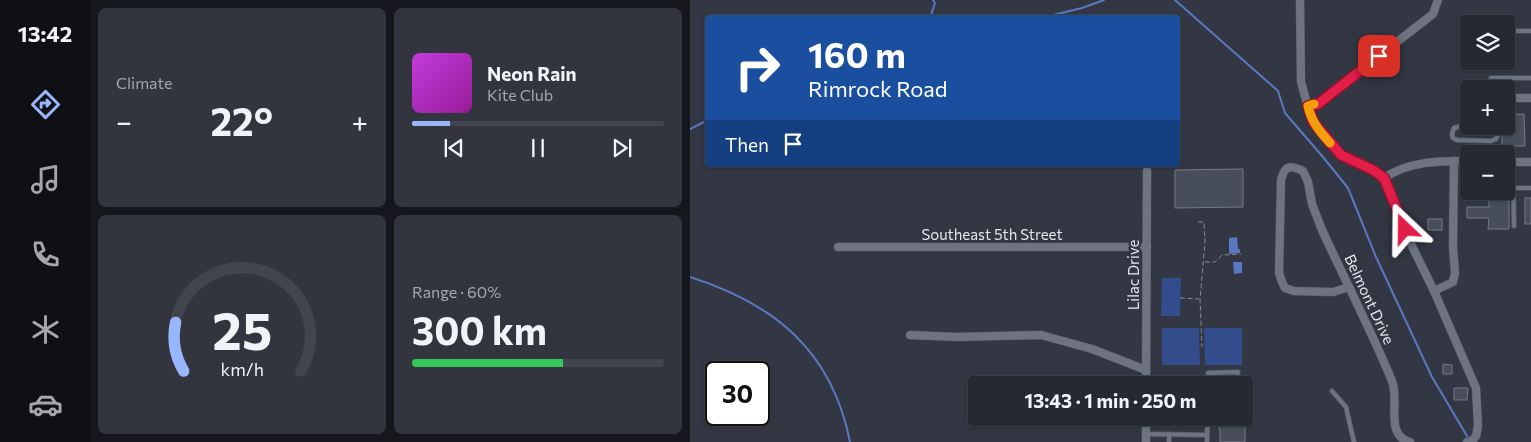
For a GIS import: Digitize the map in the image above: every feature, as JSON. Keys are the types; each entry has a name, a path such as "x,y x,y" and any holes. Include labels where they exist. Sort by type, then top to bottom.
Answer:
{"street":[{"path":"1300,0 1300,82 1314,123 1341,155 1373,170 1384,178 1410,242 1434,291 1476,388 1478,426 1476,436 1470,441"},
{"path":"1308,106 1318,104 1433,14 1438,0"},
{"path":"1515,98 1531,98"},
{"path":"1434,291 1453,282 1456,273 1453,246 1454,161"},
{"path":"1384,178 1395,170 1416,164 1460,161"},
{"path":"1515,162 1531,162"},
{"name":"Belmont Drive","path":"1349,288 1333,292 1294,291 1286,288 1282,282 1279,272 1281,180 1283,172 1287,168 1293,167 1303,171 1308,182 1309,192 1316,212 1393,384 1396,433 1401,440 1410,442"},
{"name":"Lilac Drive","path":"1146,376 1147,168"},
{"name":"Southeast 5th Street","path":"838,247 1147,247"},
{"path":"910,335 957,337 1041,335 1082,346 1146,370"}],"lane":[{"path":"1515,31 1531,31"},
{"path":"1491,78 1531,78"},
{"path":"1460,126 1454,128 1452,134 1453,138 1457,140 1484,141 1496,139 1497,135"},
{"path":"1515,188 1531,188"},
{"path":"1513,200 1514,226"},
{"path":"1208,376 1208,373 1238,372 1238,376"},
{"path":"1332,391 1346,406 1354,442"},
{"path":"1207,442 1208,426"},
{"path":"1169,434 1169,442"},
{"path":"1146,438 1169,434 1208,435"},
{"path":"1188,434 1188,442"}],"path":[{"path":"1198,222 1204,222 1205,243 1200,299 1202,347"},
{"path":"1204,262 1215,262 1222,255 1241,254"},
{"path":"1180,298 1200,299"}],"shaded area":[{"path":"1237,237 1240,253 1229,254 1229,238"},
{"path":"1233,262 1242,262 1242,273 1234,274"},
{"path":"1162,278 1181,278 1180,316 1161,316"},
{"path":"1162,328 1199,328 1200,365 1162,365"},
{"path":"1204,328 1242,328 1242,365 1205,365"}],"building":[{"path":"1515,114 1524,114 1525,146 1502,145 1502,135 1515,135"},
{"path":"1243,169 1243,207 1175,208 1175,170"},
{"path":"1525,198 1531,198 1531,224 1525,224"},
{"path":"1489,200 1509,201 1509,229 1488,229 1489,218 1467,218 1467,207 1489,207"},
{"path":"1428,219 1442,219 1442,230 1428,230"},
{"path":"1443,364 1452,365 1452,374 1443,374"},
{"path":"1454,388 1468,388 1467,400 1454,400"},
{"path":"1219,426 1245,426 1245,442 1220,442"}],"waterway":[{"path":"931,15 935,3 933,0"},
{"path":"1053,15 1104,0"},
{"path":"1175,0 1278,91 1285,113 1348,188 1376,257 1432,377 1467,436"},
{"path":"690,129 705,122"},
{"path":"690,277 721,288 748,301 773,317 795,336 814,357 829,382 841,410 850,442"}],"slow traffic":[{"path":"1314,104 1308,106 1310,114 1314,123 1330,143"}],"route":[{"path":"1379,56 1318,104 1308,106 1314,123 1341,155 1373,170 1384,178 1405,229"}]}
